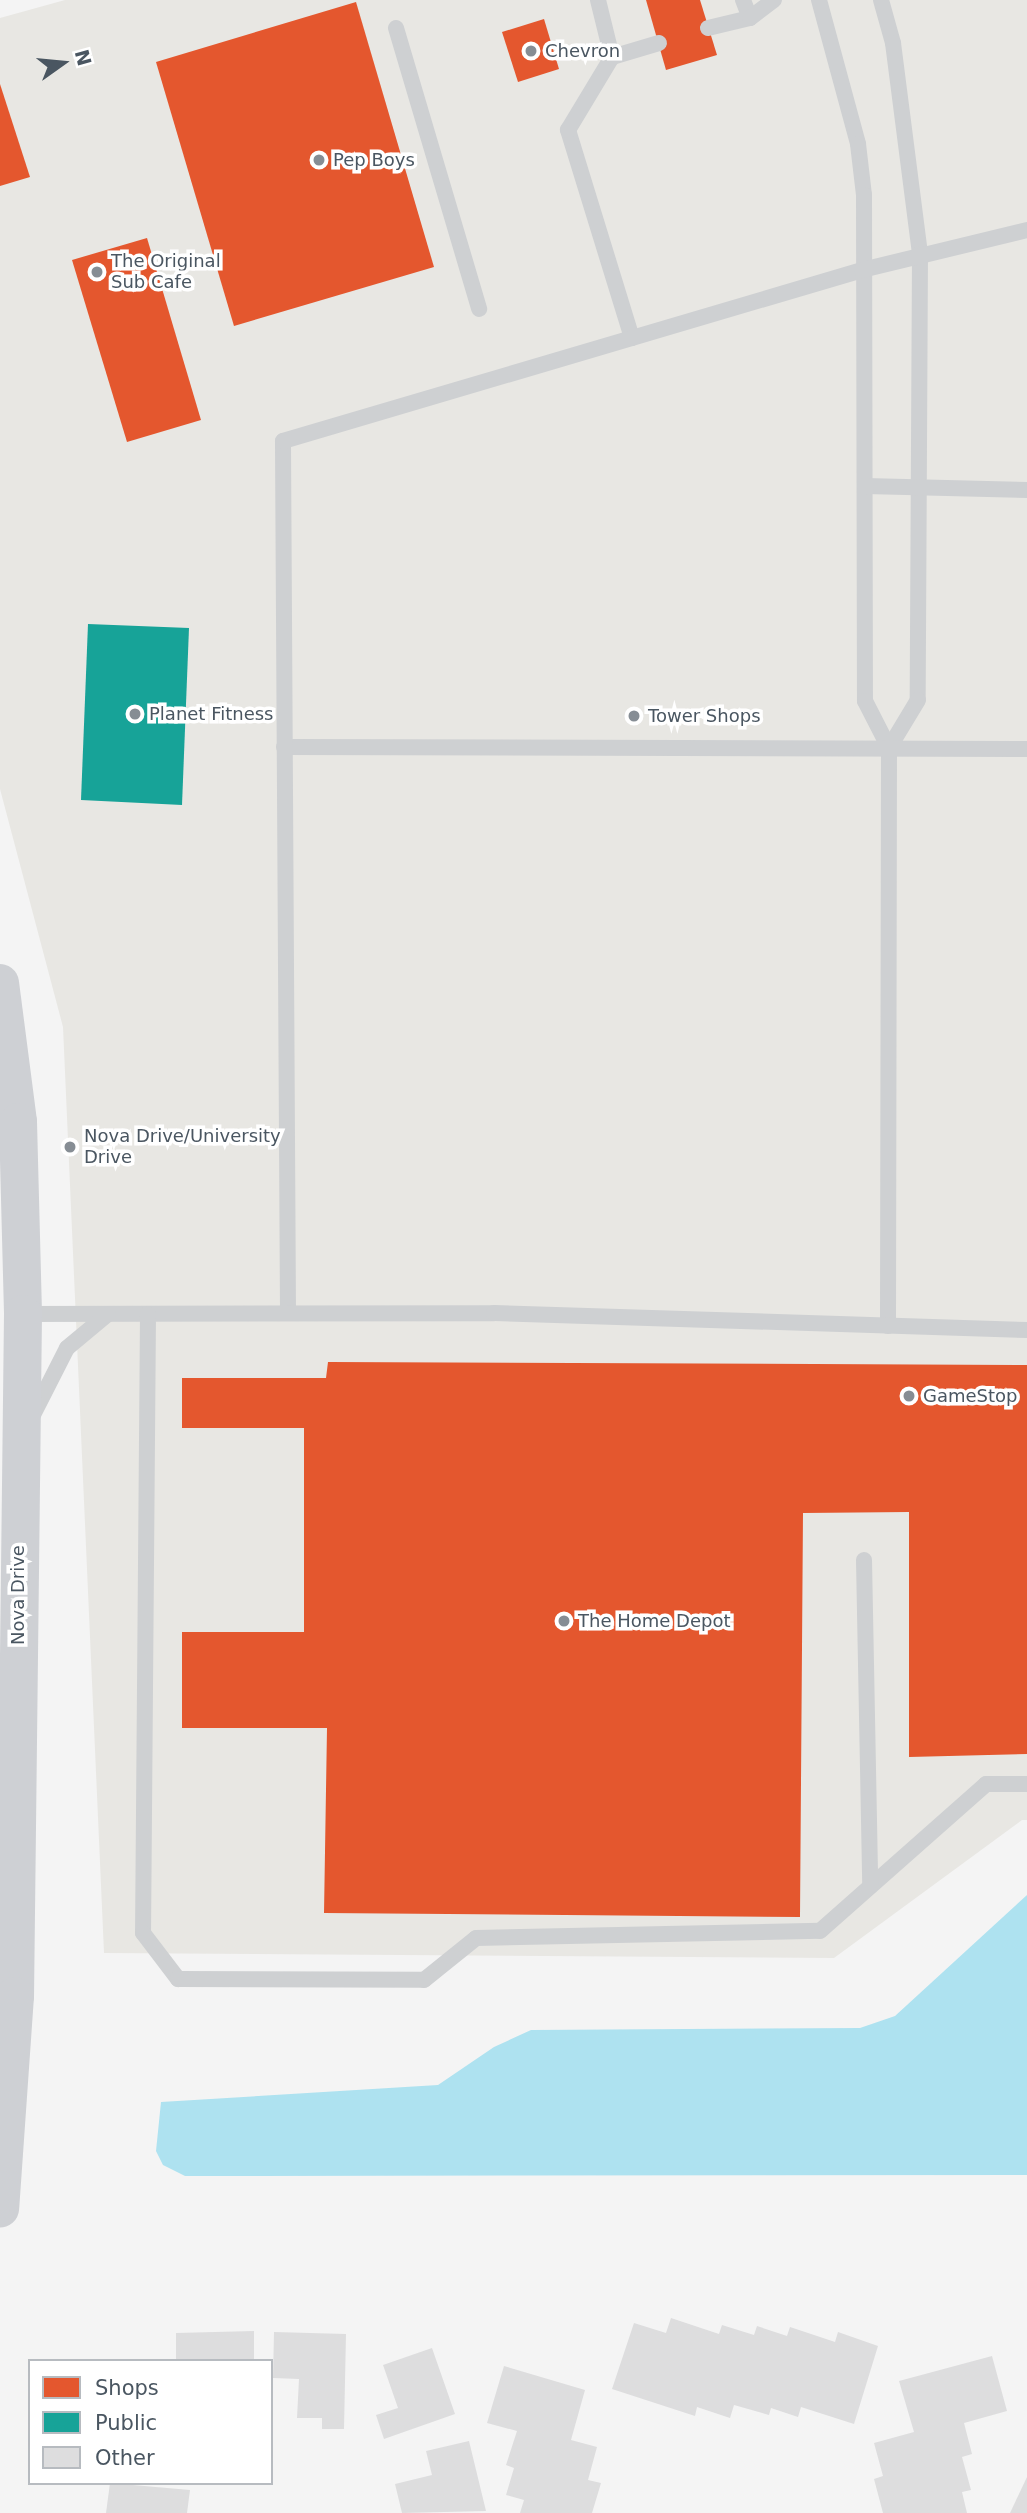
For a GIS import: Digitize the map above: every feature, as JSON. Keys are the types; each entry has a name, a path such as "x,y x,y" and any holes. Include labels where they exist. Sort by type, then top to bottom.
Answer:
{"street":[{"name":"Nova Drive","path":"0,983 18,1122 23,1314 20,1445 9,1513 8,1880 15,1996 0,2207"},
{"path":"0,1272 23,1314"}],"lane":[{"path":"598,0 611,57"},
{"path":"743,0 750,18"},
{"path":"708,28 750,18 774,0"},
{"path":"819,0 858,144 864,195 862,270 865,701 889,748 888,1326"},
{"path":"881,0 893,43 920,254 918,700 889,748"},
{"path":"396,28 479,309"},
{"path":"632,338 568,130 611,57 659,43"},
{"path":"288,1313 283,441 862,270 1027,230"},
{"path":"865,486 1027,490"},
{"path":"284,747 1027,749"},
{"path":"23,1314 589,1315 1027,1330"},
{"path":"20,1445 67,1348 108,1314"},
{"path":"148,1314 143,1933 178,1979 424,1980 476,1938 820,1931 986,1784 1027,1784"},
{"path":"864,1560 870,1886"}],"shaded area":[{"name":"Tower Shops","path":"65,0 1027,0 1027,1820 1022,1820 834,1958 104,1953 63,1027 0,789 0,18"}],"water":[{"path":"1027,1895 1027,2175 185,2176 163,2165 156,2151 161,2102 438,2085 494,2047 531,2030 860,2028 895,2016"}],"building: Shops":[{"name":"Chevron","path":"646,0 700,0 717,55 666,70"},
{"path":"356,2 434,267 234,326 156,62"},
{"name":"Chevron","path":"544,19 559,69 518,82 502,32"},
{"path":"0,84 30,177 0,186"},
{"path":"147,238 201,420 127,442 72,260"},
{"name":"The Home Depot","path":"328,1362 1027,1365 1027,1754 909,1757 909,1512 803,1513 800,1917 324,1913 327,1728 182,1728 182,1632 304,1632 304,1428 182,1428 182,1378 326,1378"}],"building: Public":[{"name":"Planet Fitness","path":"88,624 189,628 182,805 81,800"}],"building: Other":[{"path":"671,2318 719,2334 722,2325 754,2335 757,2326 787,2336 790,2327 835,2342 838,2332 878,2346 854,2424 801,2407 798,2417 771,2408 769,2415 734,2405 730,2418 697,2407 695,2416 612,2389 634,2323 666,2333"},
{"path":"254,2331 254,2359 176,2359 176,2333"},
{"path":"274,2332 346,2334 344,2429 322,2429 322,2418 297,2418 299,2379 273,2378"},
{"path":"432,2348 455,2414 384,2439 376,2415 398,2408 383,2365"},
{"path":"992,2356 1007,2411 964,2423 972,2454 962,2457 971,2490 962,2492 967,2513 883,2513 874,2479 883,2476 874,2443 914,2432 899,2381"},
{"path":"504,2366 585,2390 571,2440 597,2447 588,2480 601,2483 592,2513 520,2513 524,2500 506,2495 514,2468 506,2465 517,2431 487,2423"},
{"path":"469,2441 486,2511 402,2513 395,2484 432,2475 426,2451"},
{"path":"1027,2477 1027,2513 1010,2513"},
{"path":"110,2485 190,2490 187,2513 106,2513"}],"place":[{"name":"Chevron","path":"531,51"},
{"name":"Pep Boys","path":"319,160"},
{"name":"The Original Sub Cafe","path":"97,272"},
{"name":"Planet Fitness","path":"135,714"},
{"name":"Tower Shops","path":"634,716"},
{"name":"Nova Drive/University Drive","path":"70,1147"},
{"name":"GameStop","path":"909,1396"},
{"name":"The Home Depot","path":"564,1621"}]}
